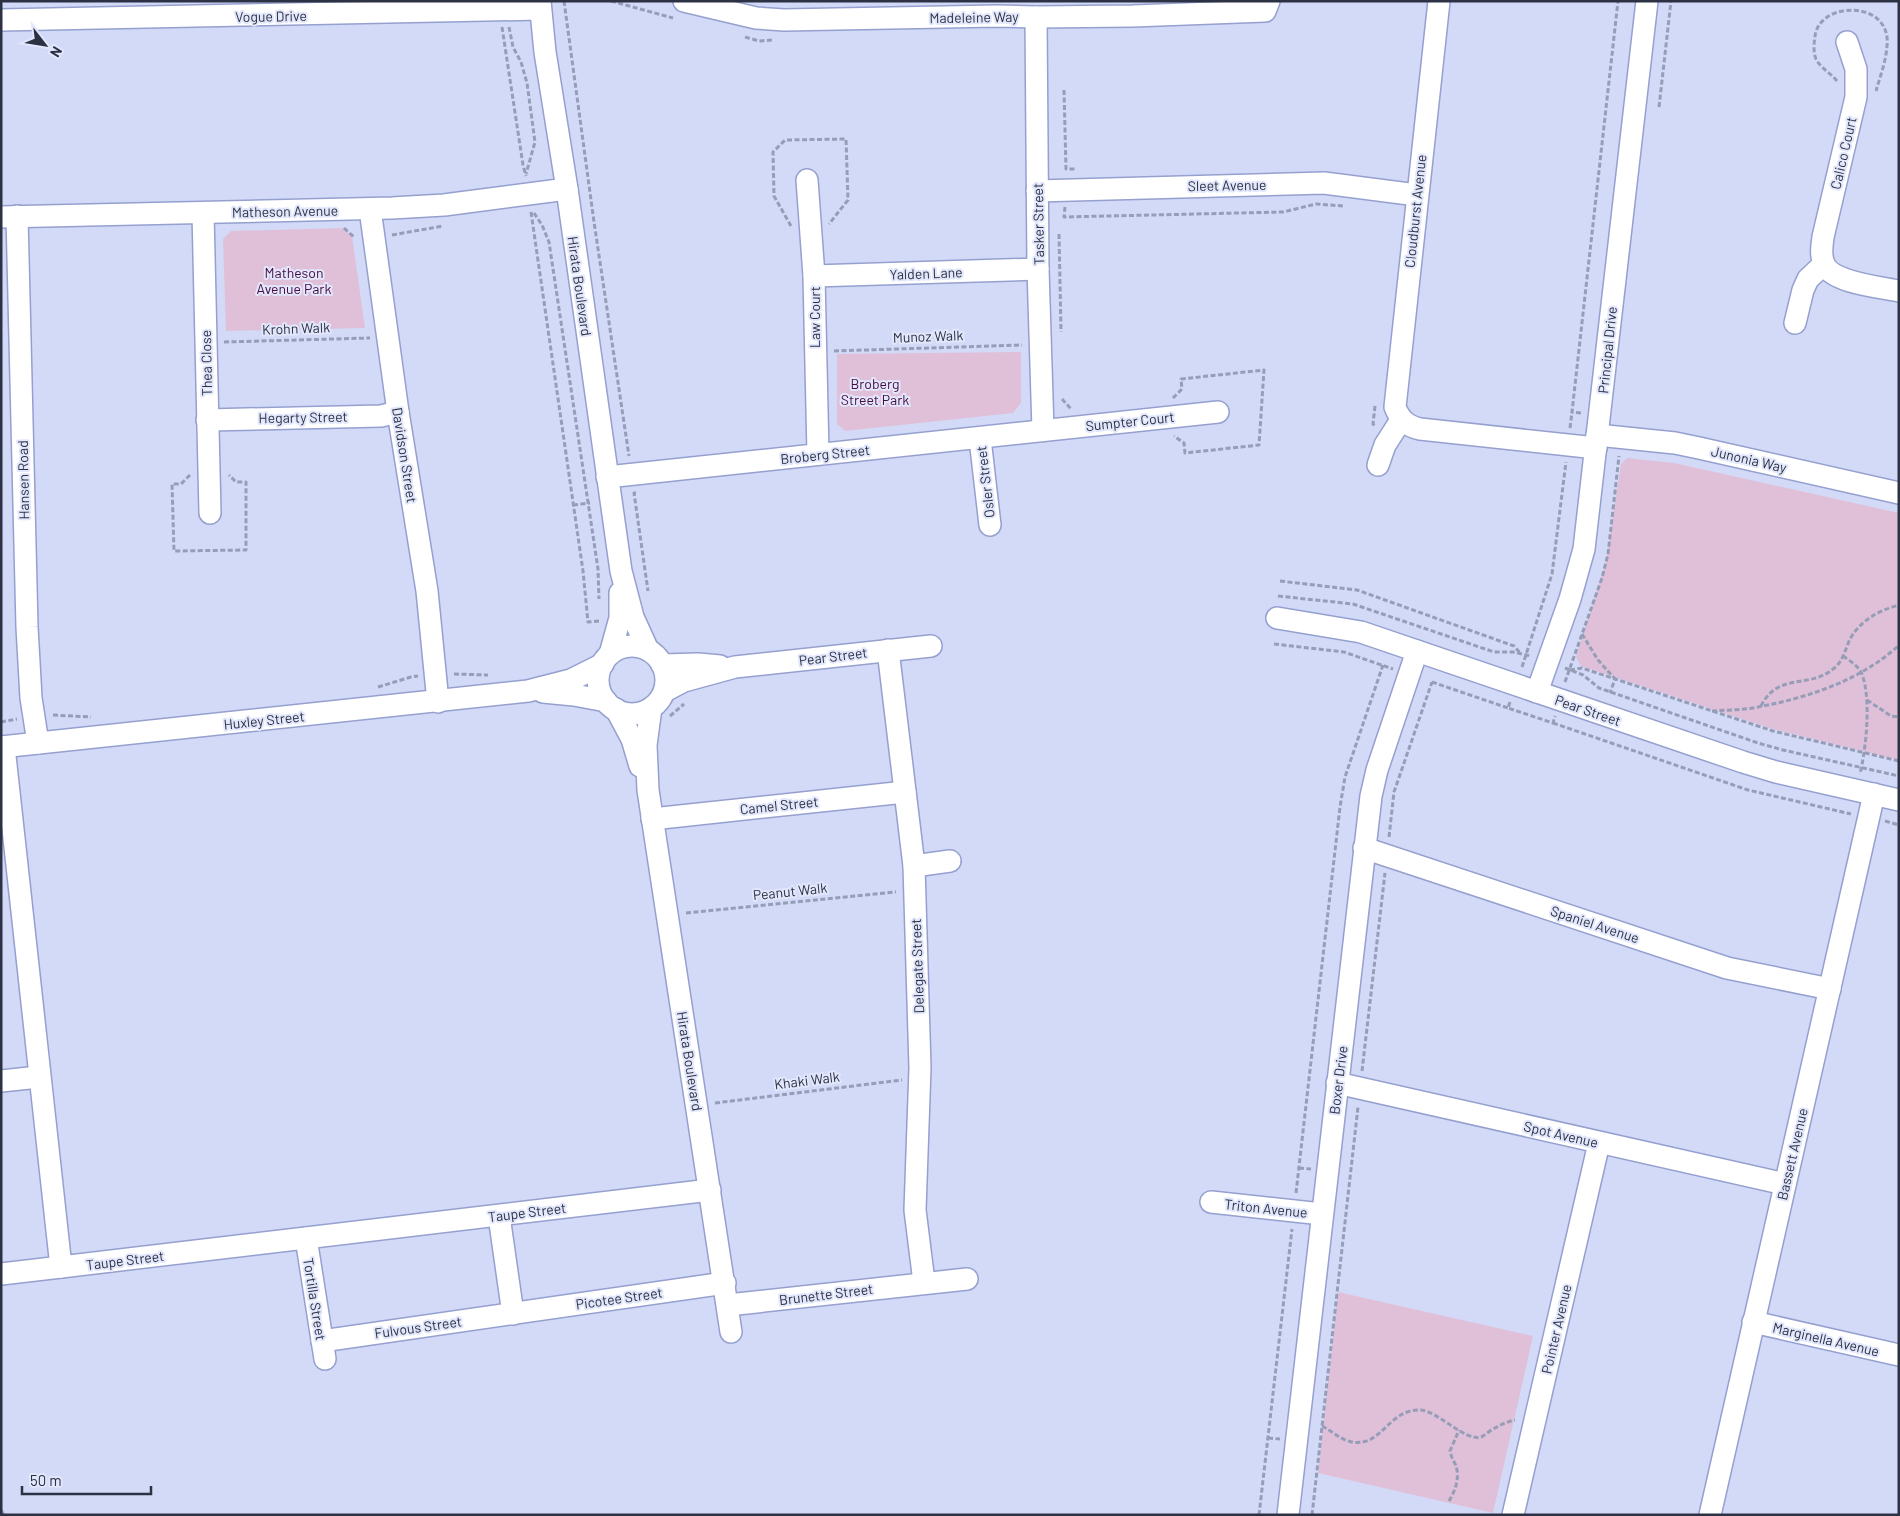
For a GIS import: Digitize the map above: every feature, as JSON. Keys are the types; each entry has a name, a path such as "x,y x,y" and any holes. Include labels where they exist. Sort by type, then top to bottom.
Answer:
{"street":[{"name":"Madeleine Way","path":"684,1 731,7 756,18 776,20 870,10 998,8 1036,17 1134,9 1267,6"},
{"name":"Cloudburst Avenue","path":"1396,428 1394,397 1439,1"},
{"name":"Principal Drive","path":"1537,692 1570,599 1587,531 1647,1"},
{"name":"Vogue Drive","path":"1,20 540,5"},
{"name":"Hirata Boulevard","path":"540,5 552,100 567,189 621,570 633,616 655,658"},
{"name":"Tasker Street","path":"1036,17 1038,269 1043,430"},
{"name":"Calico Court","path":"1824,264 1821,257 1823,237 1856,97 1856,69 1847,42"},
{"name":"Sleet Avenue","path":"1037,191 1066,179 1324,183 1417,195"},
{"name":"Law Court","path":"807,180 814,276 818,454"},
{"name":"Matheson Avenue","path":"9,217 370,209 444,205 567,189"},
{"name":"Davidson Street","path":"370,209 398,412 426,591 438,702"},
{"name":"Thea Close","path":"203,213 210,513"},
{"name":"Hansen Road","path":"9,217 27,627 31,698 38,743"},
{"path":"1795,323 1803,290 1808,279 1824,264 1831,274 1840,278 1899,292"},
{"name":"Yalden Lane","path":"814,276 1038,269"},
{"name":"Hegarty Street","path":"207,420 381,416 398,412"},
{"name":"Sumpter Court","path":"1043,430 1218,412"},
{"path":"1378,465 1385,445 1396,428 1407,424 1420,429 1598,432"},
{"name":"Broberg Street","path":"607,477 633,484 818,454 980,439 1043,430"},
{"name":"Junonia Way","path":"1598,432 1675,443 1899,493"},
{"name":"Osler Street","path":"980,439 990,525"},
{"name":"Hirata Boulevard","path":"606,659 609,620 621,570"},
{"name":"Pear Street","path":"1278,618 1361,632 1736,760 1776,772 1899,800"},
{"path":"631,646 642,648 655,658 666,681 665,691 659,701 642,713 631,714 611,705 599,686 599,675 606,659 620,648 631,646"},
{"name":"Pear Street","path":"665,691 684,681 735,668 931,646"},
{"name":"Delegate Street","path":"888,650 914,866 920,1077 915,1210 924,1282"},
{"name":"Boxer Drive","path":"1288,1515 1371,796 1377,770 1417,651"},
{"name":"Pear Street","path":"655,658 735,668"},
{"name":"Huxley Street","path":"3,747 528,691 571,680 606,659"},
{"name":"Huxley Street","path":"528,691 574,695 611,705"},
{"name":"Hirata Boulevard","path":"611,705 632,739 648,790"},
{"name":"Hirata Boulevard","path":"651,708 646,745 648,790 731,1332"},
{"path":"3,747 61,1267"},
{"name":"Camel Street","path":"652,819 905,792"},
{"name":"Bassett Avenue","path":"1710,1515 1830,989 1865,792"},
{"name":"Spaniel Avenue","path":"1364,848 1727,968 1830,989"},
{"path":"914,866 950,861"},
{"path":"1,1081 39,1077"},
{"name":"Spot Avenue","path":"1338,1083 1785,1184"},
{"name":"Pointer Avenue","path":"1513,1515 1599,1143"},
{"name":"Taupe Street","path":"1,1274 710,1190"},
{"name":"Triton Avenue","path":"1211,1202 1322,1214"},
{"path":"499,1216 514,1314"},
{"name":"Tortilla Street","path":"306,1238 323,1350"},
{"name":"Brunette Street","path":"728,1305 924,1282 967,1279"},
{"name":"Picotee Street","path":"514,1314 724,1283"},
{"name":"Fulvous Street","path":"323,1350 514,1314"},
{"name":"Marginella Avenue","path":"1753,1322 1899,1356"}],"path":[{"path":"564,1 591,203 633,484"},
{"path":"1598,432 1572,412 1618,1"},
{"path":"1659,107 1671,1"},
{"path":"502,27 523,165 526,174 535,142 527,83 510,33"},
{"path":"1064,90 1066,179 1064,217 1284,212 1316,204 1352,207"},
{"path":"1066,179 1086,169"},
{"path":"600,608 598,568 549,242 542,225 530,208 583,571 588,622 609,620"},
{"name":"Krohn Walk","path":"206,342 388,336"},
{"name":"Munoz Walk","path":"833,351 1023,344"},
{"path":"1375,404 1373,424 1396,428"},
{"path":"1561,426 1570,427"},
{"path":"1556,462 1566,464"},
{"path":"1278,596 1353,604 1494,652 1520,653 1514,646 1357,590 1280,581"},
{"path":"1760,706 1768,694 1778,686 1790,682 1818,678 1835,668 1858,628 1870,616 1899,605"},
{"path":"1582,634 1598,660 1615,679"},
{"path":"1710,711 1760,706 1802,697 1829,688 1861,672 1890,654 1899,646"},
{"path":"1843,656 1855,664 1861,672 1866,700 1867,722 1862,767 1865,792 1860,815 1848,823"},
{"path":"1259,1515 1341,800 1345,777 1383,665"},
{"path":"1899,761 1773,731 1582,668 1569,670 1583,675 1599,688 1713,728 1783,750 1899,776"},
{"path":"370,689 411,677 496,675"},
{"path":"1866,700 1892,716 1899,717"},
{"path":"1,722 59,714 97,717"},
{"path":"1553,723 1748,790 1899,825"},
{"path":"1389,836 1398,839"},
{"name":"Peanut Walk","path":"668,914 914,890"},
{"name":"Khaki Walk","path":"697,1106 920,1077"},
{"path":"1322,1426 1346,1440 1362,1442 1380,1434 1397,1416 1421,1410 1475,1437 1481,1437 1500,1425 1517,1420"},
{"path":"1449,1502 1456,1488 1457,1478 1456,1467 1450,1451 1459,1430"},
{"path":"1,1510 4,1515"}],"green space":[{"name":"Matheson Avenue Park","path":"343,228 352,236 365,328 226,331 223,239 231,231"},
{"name":"Broberg Street Park","path":"1021,352 1021,403 1013,413 845,431 837,424 837,354"},
{"path":"1627,458 1674,463 1899,513 1899,760 1773,729 1581,666 1576,657 1606,561 1621,464"},
{"path":"1338,1292 1533,1336 1493,1513 1318,1473"}]}
